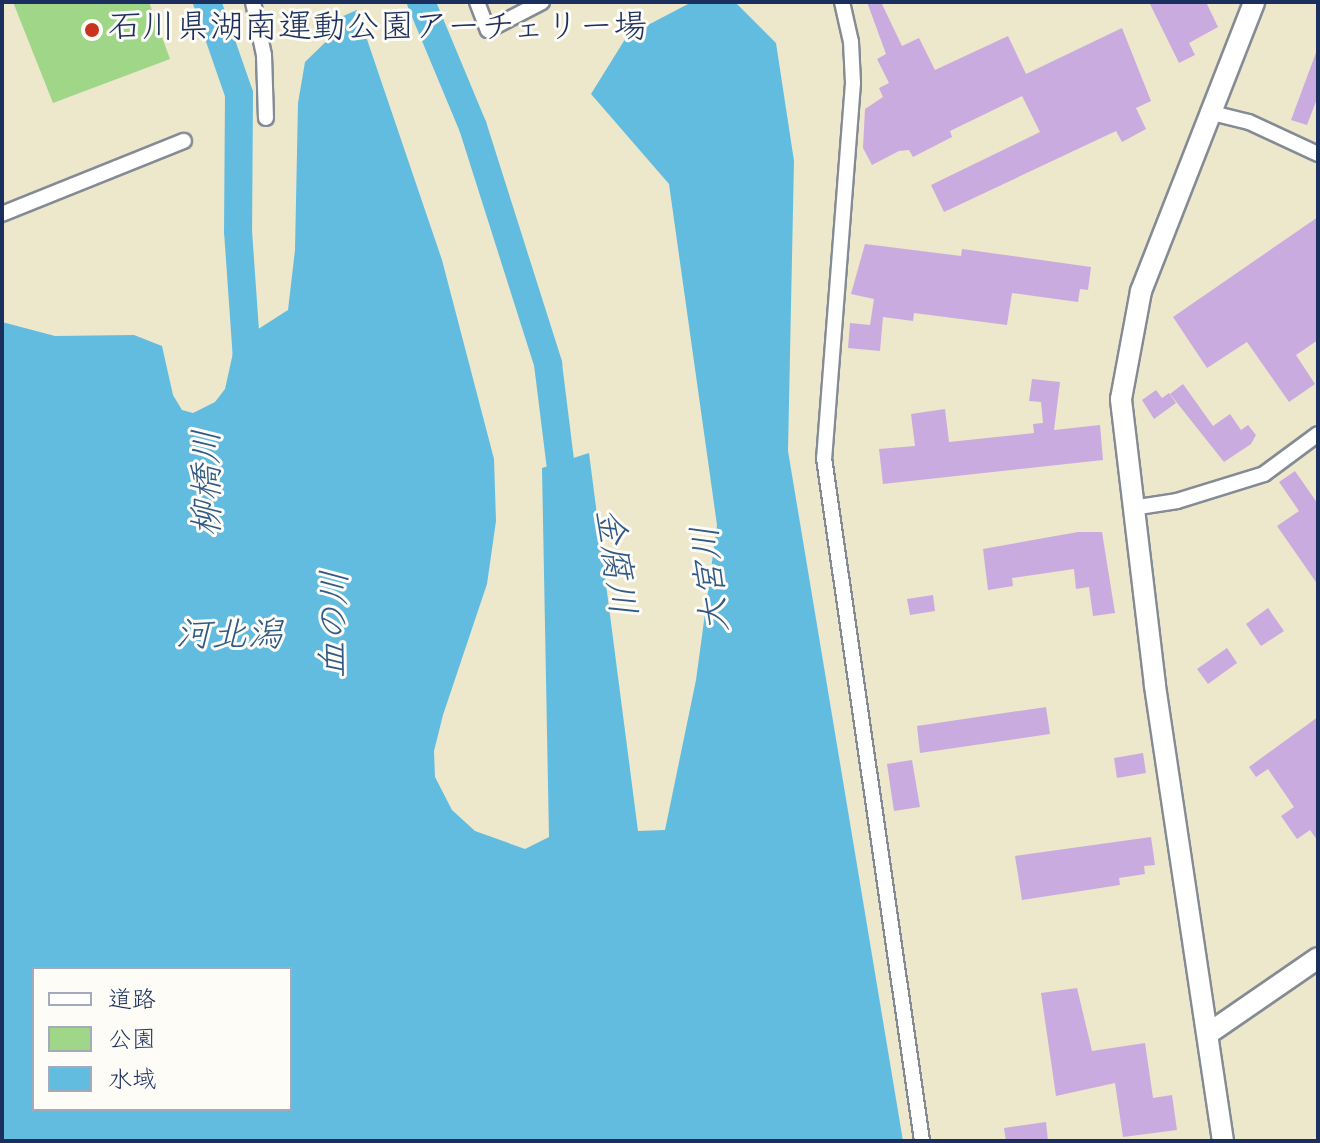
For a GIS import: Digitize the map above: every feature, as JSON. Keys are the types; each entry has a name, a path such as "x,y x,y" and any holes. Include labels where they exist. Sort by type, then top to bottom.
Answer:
{"street":[{"path":"253,2 264,55 266,118"},
{"path":"477,2 488,30 542,2"},
{"path":"842,2 851,42 853,83 824,458 922,1141"},
{"path":"1223,1141 1122,442 1126,349 1141,291 1208,112 1254,2"},
{"path":"1208,112 1249,122 1318,154"},
{"path":"2,214 184,141"},
{"path":"1132,508 1177,501 1264,474 1318,434"},
{"path":"1209,1033 1318,958"}],"green space":[{"name":"石川県湖南運動公園アーチェリー場","path":"13,2 149,2 170,59 53,103"}],"water":[{"name":"河北潟","path":"688,4 737,4 776,43 794,161 788,451 903,1141 2,1141 2,322 55,336 134,335 162,346 173,395 182,410 193,413 215,402 225,389 235,344 288,310 295,250 298,103 305,62 339,29 341,17 357,10 442,260 494,459 496,521 487,584 443,715 434,751 435,777 452,810 475,831 525,849 549,837 542,468 589,453 638,831 665,830 696,680 717,525 669,184 591,94 627,36"}],"building":[{"path":"867,2 881,2 902,46 919,38 935,70 1008,36 1026,74 1122,28 1151,101 1136,108 1146,129 1122,142 1116,131 944,212 931,185 1040,132 1022,96 950,131 952,137 913,157 909,150 899,151 872,165 863,148 865,109 883,97 879,88 889,83 877,59 886,54"},
{"path":"1149,2 1206,2 1218,27 1189,43 1195,55 1179,63"},
{"path":"1317,50 1318,96 1307,125 1291,120"},
{"path":"1318,217 1318,340 1296,355 1315,384 1289,402 1247,342 1207,368 1173,317"},
{"path":"865,244 961,256 962,249 1091,267 1088,290 1080,289 1078,302 1012,293 1007,325 914,313 913,321 883,317 880,351 848,348 850,323 870,325 874,299 851,294"},
{"path":"1032,379 1060,382 1054,430 1100,425 1103,460 883,484 879,449 915,446 911,414 945,409 949,442 1034,433 1033,424 1043,423 1041,402 1029,401"},
{"path":"1183,384 1213,426 1230,414 1241,430 1248,425 1256,435 1251,444 1224,462 1170,394"},
{"path":"1156,390 1162,398 1169,393 1176,403 1154,419 1142,400"},
{"path":"1295,471 1318,504 1318,585 1277,526 1299,511 1279,482"},
{"path":"1078,532 1102,532 1115,613 1093,616 1089,587 1076,589 1074,569 1012,578 1013,586 988,590 983,549"},
{"path":"933,595 935,611 910,615 907,599"},
{"path":"1268,608 1284,631 1261,646 1246,624"},
{"path":"1227,648 1237,663 1208,684 1197,669"},
{"path":"1046,707 1050,734 920,753 917,726"},
{"path":"1318,717 1318,841 1310,830 1297,839 1281,816 1294,807 1268,769 1256,777 1249,767"},
{"path":"1143,753 1146,773 1117,778 1114,758"},
{"path":"912,760 920,807 894,811 887,764"},
{"path":"1151,837 1155,865 1144,866 1145,874 1119,878 1120,885 1022,900 1015,856"},
{"path":"1077,988 1092,1051 1145,1043 1153,1098 1172,1095 1177,1130 1123,1137 1115,1083 1056,1096 1041,993"},
{"path":"1046,1122 1048,1141 1006,1141 1004,1128"}],"waterway":[{"name":"柳橋川","path":"207,2 239,94 238,231 248,373"},
{"name":"金腐川","path":"421,2 473,127 548,364 565,500"}],"place":[{"name":"石川県湖南運動公園アーチェリー場","path":"92,30"}],"water label":[{"name":"大宮川","path":"713,579"},
{"name":"血の川","path":"337,624"}]}
